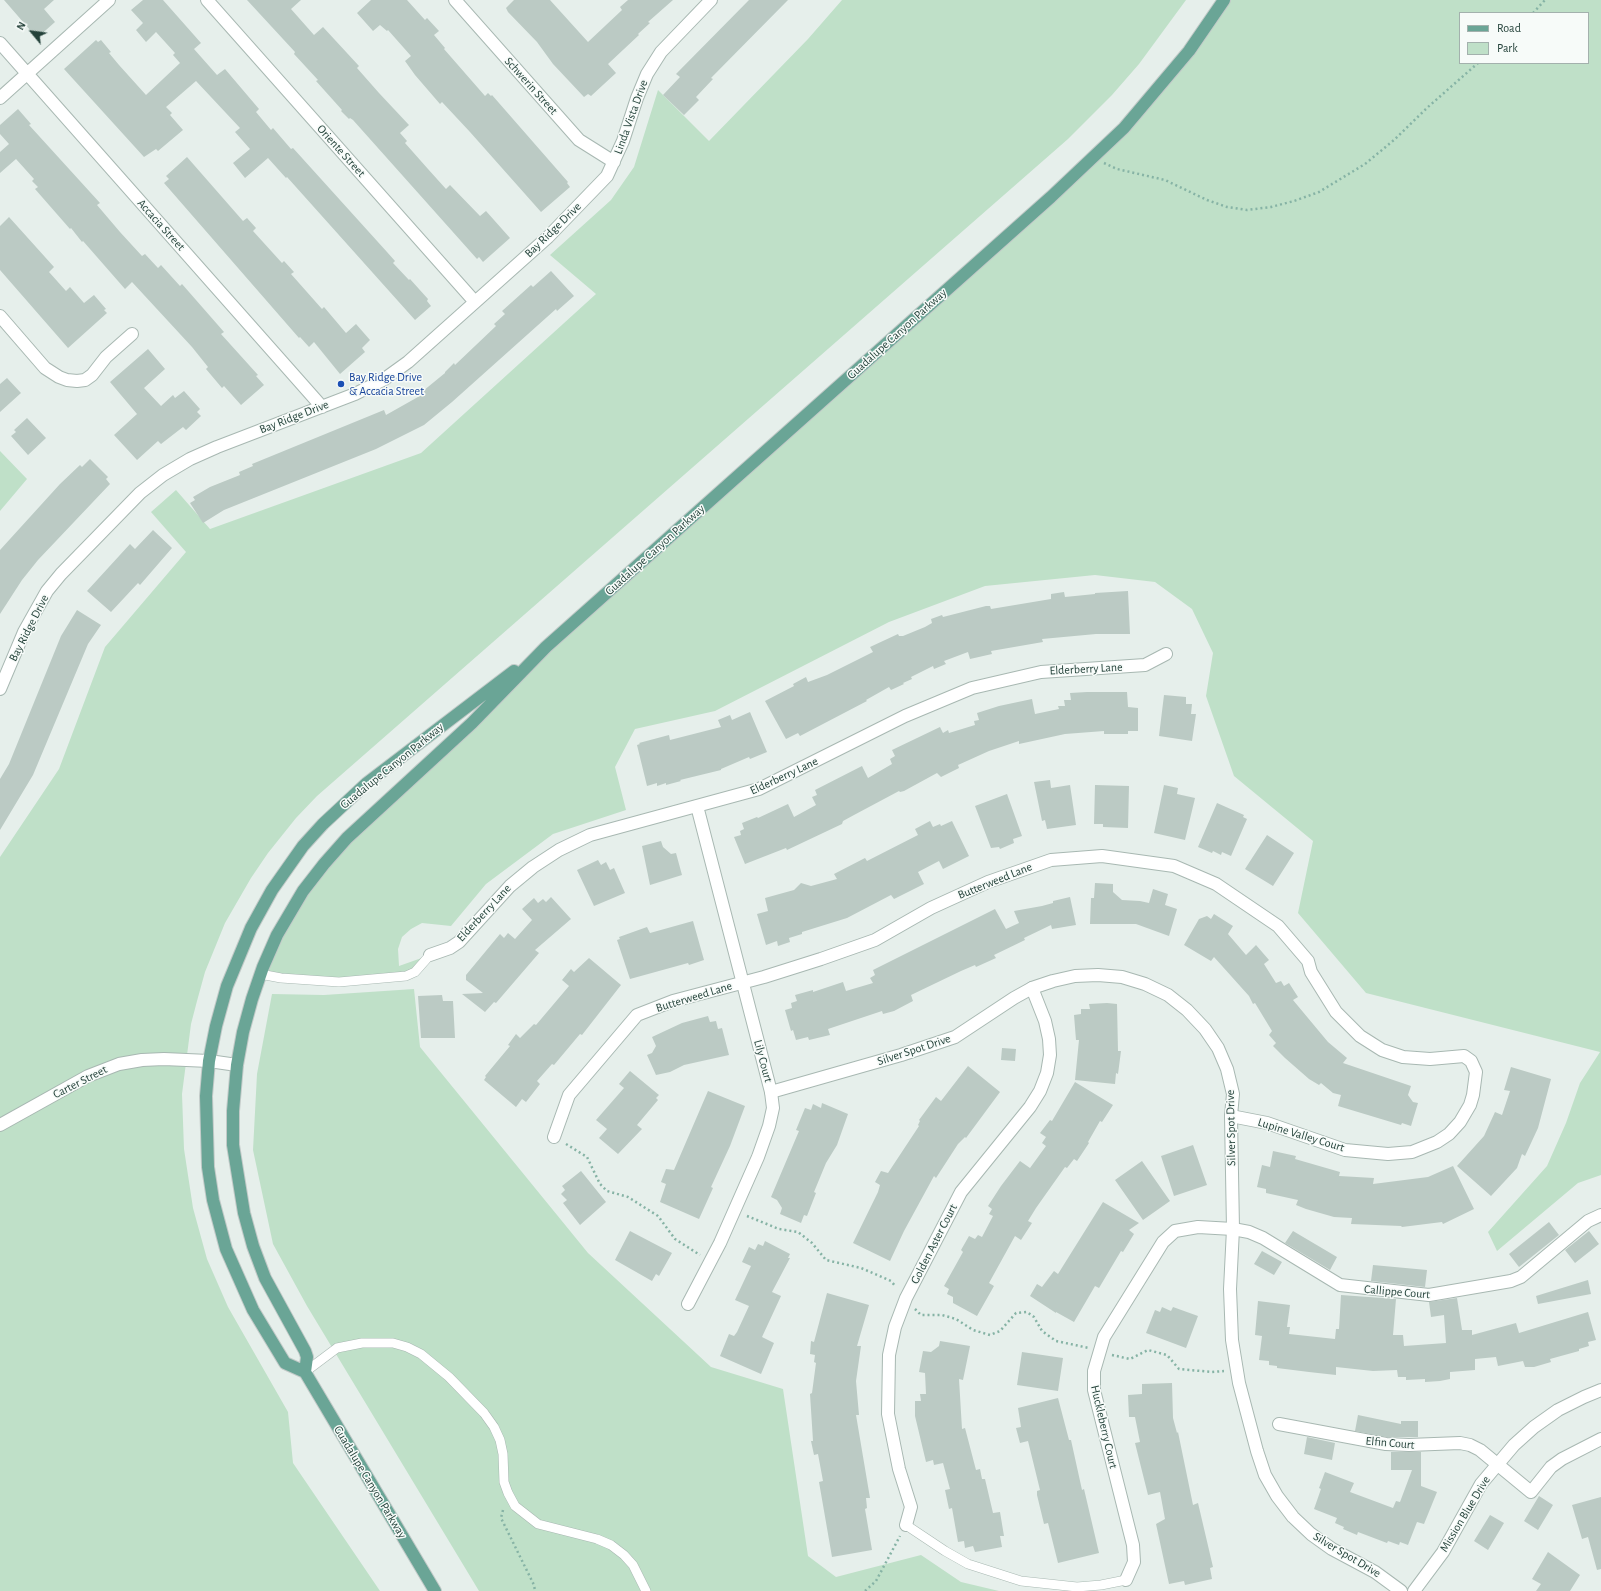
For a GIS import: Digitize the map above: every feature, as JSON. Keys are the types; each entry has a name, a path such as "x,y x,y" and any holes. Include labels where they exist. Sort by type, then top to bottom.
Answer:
{"main road":[{"name":"Guadalupe Canyon Parkway","path":"435,1591 305,1372 285,1363 268,1335 243,1290 221,1233 210,1184 207,1151 206,1096 209,1061 216,1026 237,959 251,928 269,895 303,846 323,824 367,784 546,646 1093,158 1124,128 1168,78 1189,51 1224,0"},
{"name":"Guadalupe Canyon Parkway","path":"305,1372 307,1357 305,1351 265,1278 253,1246 241,1202 235,1162 233,1134 237,1065 247,1015 260,974 288,915 335,851 371,814 472,723 546,646"}],"street":[{"path":"0,98 109,0"},
{"name":"Oriente Street","path":"207,0 475,302"},
{"name":"Schwerin Street","path":"455,0 579,140 614,162"},
{"name":"Linda Vista Drive","path":"614,162 647,74 662,52 711,0"},
{"name":"Accacia Street","path":"0,43 322,407"},
{"name":"Bay Ridge Drive","path":"0,689 24,632 47,592 71,563 140,493 163,475 217,447 355,394 383,380 408,362 570,215 597,188 614,162"},
{"path":"0,316 45,368 58,377 67,380 77,381 92,376 106,357 132,334"},
{"name":"Elderberry Lane","path":"430,955 450,948 458,942 510,886 533,867 559,850 606,830 759,789 910,713 972,688 1041,672 1145,665 1166,654"},
{"name":"Lily Court","path":"688,1304 711,1261 735,1210 769,1126 773,1108 771,1092 697,806"},
{"name":"Butterweed Lane","path":"554,1137 569,1095 637,1015 673,1001 821,959 875,940 931,908 988,882 1051,860 1102,856 1174,866 1216,884 1278,926 1308,961 1311,972 1336,1012 1360,1036 1382,1050 1403,1057 1430,1059 1444,1057"},
{"name":"Silver Spot Drive","path":"771,1092 901,1055 955,1037 1014,998 1032,988 1075,976 1098,975 1128,979 1145,984 1168,995 1187,1010 1205,1029 1218,1048 1227,1069 1233,1094 1231,1116 1232,1229 1230,1316 1236,1369 1257,1451 1265,1475 1293,1517 1311,1534 1332,1549 1375,1572 1401,1591"},
{"name":"Golden Aster Court","path":"906,1525 911,1508 899,1470 888,1414 887,1380 889,1355 895,1327 906,1298 961,1192 1030,1107 1047,1074 1050,1055 1049,1039 1045,1022 1032,988"},
{"name":"Lupine Valley Court","path":"1231,1116 1267,1123 1345,1150 1388,1154 1412,1152 1430,1146 1449,1134 1460,1122 1470,1105 1475,1085 1476,1072 1473,1064 1464,1056 1444,1057"},
{"name":"Carter Street","path":"0,1125 78,1081 108,1067 152,1059 209,1061 237,1065"},
{"name":"Callippe Court","path":"1232,1229 1256,1234 1340,1285 1429,1295 1511,1281 1521,1277 1588,1221 1601,1215"},
{"name":"Huckleberry Court","path":"1126,1580 1134,1562 1133,1545 1094,1390 1094,1370 1099,1351 1104,1337 1163,1242 1175,1231 1198,1227 1232,1229"},
{"name":"Mission Blue Drive","path":"1414,1591 1443,1552 1468,1506 1496,1464 1514,1445 1546,1419 1584,1396 1601,1390"},
{"name":"Elfin Court","path":"1279,1424 1386,1444 1422,1445 1460,1442 1480,1450 1531,1492 1551,1467 1568,1455 1601,1439"}],"lane":[{"path":"260,974 281,978 334,982 406,976 414,972 430,955"},
{"path":"305,1372 338,1348 362,1343 394,1343 407,1347 421,1354 449,1376 484,1413 494,1427 500,1440 503,1454 504,1482 508,1493 516,1506 538,1524 597,1538 611,1545 624,1555 633,1565 646,1591"},
{"path":"906,1525 945,1551 968,1564 1021,1581 1077,1587 1101,1585 1126,1580"}],"path":[{"path":"1534,12 1545,0"},
{"path":"1093,158 1117,169 1165,180 1207,200 1227,207 1247,210 1271,207 1319,192 1365,164 1394,140 1428,106 1477,64"},
{"path":"554,1137 587,1157 600,1184 607,1191 628,1197 658,1216 675,1239 711,1261"},
{"path":"735,1210 779,1229 798,1232 812,1242 826,1260 861,1268 891,1281 921,1316 942,1315 956,1319 973,1330 990,1335 1000,1331 1016,1314 1026,1312 1034,1317 1042,1331 1056,1341 1130,1359 1148,1350 1167,1355 1179,1369 1212,1372 1236,1369"},
{"path":"508,1493 501,1518 534,1585 535,1591"},
{"path":"865,1591 876,1581 906,1525"}],"green space":[{"path":"842,0 1186,0 1139,64 1112,95 1068,139 317,796 296,818 268,853 251,878 225,923 205,972 191,1024 182,1094 184,1149 193,1208 207,1259 228,1307 288,1412 293,1463 380,1591 0,1591 0,857 59,769 105,647 186,552 151,512 176,490 210,529 421,453 596,294 550,255 611,200 634,167 658,90 709,141 808,39"},
{"path":"1224,0 1601,0 1601,1175 1578,1183 1497,1251 1488,1232 1547,1166 1566,1123 1580,1083 1600,1052 1366,993 1298,913 1313,841 1234,776 1206,696 1213,653 1192,609 1155,582 1095,575 985,586 889,622 715,711 635,729 615,767 626,810 553,834 486,884 451,926 422,923 411,929 402,937 398,949 399,966 430,955 415,972 351,981 260,974 324,864 546,647 1093,158"},
{"path":"0,451 27,479 0,511"},
{"path":"414,989 420,1047 588,1253 711,1367 783,1389 808,1556 836,1577 921,1555 961,1582 999,1591 479,1591 307,1306 273,1244 253,1150 257,1074 272,994 324,995"}],"building":[{"path":"4,0 54,0 44,9 55,22 37,38"},
{"path":"143,0 163,0 201,43 194,49 217,75 225,69 259,109 256,112 271,130 273,128 291,149 293,148 395,261 393,263 428,299 427,301 431,306 415,320 287,177 286,178 268,158 245,178 233,163 250,149 235,132 240,128 196,81 166,107 172,113 170,115 183,130 158,151 156,149 144,157 64,69 96,40 98,42 101,40 111,52 109,53 146,95 180,63 173,55 175,53 156,32 146,42 136,30 143,23 131,10"},
{"path":"247,0 301,0 291,9 314,35 323,27 359,66 357,68 409,125 400,133 407,141 405,143 446,189 450,185 480,216 486,211 510,238 483,262 479,257 477,259 353,120 350,118 349,119 341,111 342,110 316,81 318,80 294,54 295,52"},
{"path":"371,0 407,0 425,20 427,18 439,31 434,35 445,48 444,49 485,96 488,93 491,96 492,95 568,182 567,183 570,187 541,212 470,132 442,102 440,104 415,75 405,61 411,56 388,30 387,31 380,25 373,31 357,13"},
{"path":"514,0 550,0 588,42 622,10 620,7 628,0 673,0 648,22 650,23 638,34 639,35 608,64 616,73 591,96 588,94 584,97 553,64 537,42 508,12 506,8"},
{"path":"749,0 788,0 711,78 713,79 696,97 699,100 684,115 663,95 680,77 676,74"},
{"path":"18,109 31,124 29,125 100,203 97,205 120,232 142,256 145,254 158,268 161,265 180,286 182,284 224,332 221,334 258,375 256,376 264,385 241,405 224,386 222,388 206,369 208,367 192,347 132,282 125,289 83,241 82,242 71,228 70,229 35,189 38,187 32,181 34,179 16,159 0,173 0,152 9,144 0,134 0,125"},
{"path":"187,157 243,221 247,218 256,228 253,231 282,263 284,261 294,272 291,274 322,309 324,307 346,333 356,324 370,340 362,348 365,352 340,374 314,342 309,347 300,337 299,338 164,183 169,179 166,176"},
{"path":"9,217 54,267 49,272 66,291 70,287 84,303 94,295 106,309 104,310 107,313 68,348 0,270 0,226"},
{"path":"551,271 574,296 557,311 556,309 452,402 424,425 376,449 224,510 203,523 190,503 195,500 193,497 210,487 240,475 239,472 253,466 252,464 384,410 386,415 425,393 423,391 445,373 454,363 455,365 496,326 494,324 505,314 502,311 531,285 533,287"},
{"path":"148,349 165,369 144,388 161,406 173,395 175,398 184,391 200,409 197,412 201,416 186,430 183,427 161,444 158,441 137,460 114,435 137,414 110,382"},
{"path":"7,378 21,393 0,412 0,384"},
{"path":"27,418 46,438 28,455 11,436 16,432 14,430"},
{"path":"90,459 108,477 106,479 110,484 38,560 22,580 0,614 0,550 60,484 80,465 82,467"},
{"path":"153,530 172,548 140,585 138,583 111,612 87,591 130,544 135,549"},
{"path":"1128,591 1130,634 1096,634 1042,639 1043,642 991,651 992,654 970,659 968,652 944,661 946,664 934,669 933,666 911,677 912,679 891,690 889,687 866,700 867,701 800,736 798,733 786,739 765,701 794,686 793,684 806,677 808,682 827,675 873,652 870,647 898,634 899,636 903,636 925,627 932,623 931,619 942,615 943,617 986,606 990,606 991,609 1051,599 1051,594 1064,592 1065,597"},
{"path":"77,610 101,625 88,644 33,775 0,830 0,779 9,764 61,636"},
{"path":"1127,692 1128,707 1138,708 1138,731 1128,731 1128,734 1104,734 1104,731 1065,734 1019,744 1019,741 989,751 958,765 959,768 941,777 937,773 904,791 899,791 843,821 842,824 787,850 786,848 745,864 734,837 741,835 740,831 744,829 742,823 757,817 758,818 788,804 794,817 816,805 812,797 817,795 815,790 862,766 868,778 892,764 890,759 895,756 892,750 940,727 943,733 948,730 949,733 975,725 974,721 979,720 977,713 999,706 1032,699 1035,714 1059,709 1058,706 1065,706 1064,700 1071,700 1070,693"},
{"path":"1164,695 1186,697 1186,704 1192,704 1191,714 1196,714 1192,741 1159,736"},
{"path":"750,712 767,752 750,759 749,757 721,770 666,785 666,783 657,786 657,783 647,786 637,745 640,744 639,743 669,735 670,740 721,727 718,720 730,715 732,720"},
{"path":"1050,780 1051,788 1070,785 1076,825 1047,829 1045,820 1042,821 1034,782"},
{"path":"1095,785 1129,786 1128,828 1103,827 1103,824 1094,824"},
{"path":"1164,785 1178,788 1177,794 1195,798 1185,840 1154,833"},
{"path":"1007,794 1022,836 1013,839 1014,843 1000,849 999,847 991,848 975,806"},
{"path":"1217,803 1244,815 1243,817 1247,819 1231,856 1222,852 1221,855 1213,851 1212,853 1198,847"},
{"path":"930,821 933,827 940,824 941,826 952,821 969,856 943,869 939,861 918,872 924,884 894,899 891,895 847,918 802,932 802,934 789,938 790,942 778,946 777,941 766,945 757,914 768,911 765,898 794,890 801,883 811,886 837,879 834,874 865,858 867,861 918,835 915,829"},
{"path":"1267,835 1294,853 1273,886 1245,869"},
{"path":"661,841 663,847 671,854 676,853 682,875 650,885 642,846"},
{"path":"598,860 601,865 606,862 610,870 614,868 625,893 594,906 577,870"},
{"path":"1095,883 1113,884 1113,892 1122,900 1149,903 1153,889 1168,894 1165,905 1177,909 1169,936 1136,924 1090,924 1091,898 1094,898"},
{"path":"551,897 571,919 535,950 539,953 496,1003 494,1002 485,1012 462,994 483,993 466,980 466,975 500,934 504,938 508,933 515,939 532,920 522,909 534,898 538,903 543,899 546,902"},
{"path":"1070,897 1076,925 1052,929 1051,925 994,955 996,958 976,967 975,965 961,971 911,995 913,1001 894,1011 883,1014 882,1011 828,1029 830,1035 809,1040 808,1037 796,1040 793,1030 791,1031 785,1010 792,1008 791,1003 797,1001 795,995 813,990 813,992 843,982 846,991 873,983 870,978 875,975 873,970 995,909 1006,929 1019,923 1014,911 1042,906 1053,903 1053,901"},
{"path":"1214,914 1233,926 1228,934 1246,955 1256,945 1269,960 1264,964 1276,983 1281,981 1284,986 1289,983 1298,997 1293,1000 1328,1042 1347,1058 1343,1063 1411,1086 1408,1095 1413,1102 1418,1103 1411,1126 1402,1123 1401,1125 1338,1106 1341,1095 1333,1093 1321,1083 1319,1085 1309,1079 1273,1046 1276,1043 1269,1035 1272,1031 1249,996 1214,957 1211,961 1184,945 1199,919 1207,916 1211,919"},
{"path":"693,921 704,960 630,979 617,940 620,939 619,937 647,927 650,933"},
{"path":"589,958 621,985 582,1035 580,1034 554,1065 552,1064 537,1081 540,1084 526,1102 522,1099 516,1107 484,1080 486,1077 485,1076 510,1046 508,1045 516,1034 520,1038 534,1024 536,1025 569,986 562,980 571,969 574,972"},
{"path":"442,995 443,1001 453,1001 455,1038 421,1038 418,996"},
{"path":"1089,1004 1117,1004 1118,1051 1121,1051 1115,1084 1075,1080 1079,1040 1076,1040 1074,1015 1081,1014 1081,1009 1090,1009"},
{"path":"708,1016 710,1022 716,1021 718,1029 722,1028 729,1055 684,1065 670,1072 656,1075 647,1055 652,1053 656,1046 652,1037 682,1023"},
{"path":"1002,1048 1016,1049 1015,1061 1001,1060"},
{"path":"968,1066 1000,1092 966,1138 965,1137 958,1144 936,1178 934,1176 904,1231 890,1261 853,1243 878,1192 880,1185 875,1182 881,1171 888,1173 919,1126 919,1120 936,1097 941,1101"},
{"path":"1511,1067 1551,1079 1538,1128 1525,1156 1522,1154 1517,1168 1491,1196 1457,1166 1484,1136 1495,1112 1502,1115 1510,1091 1504,1090"},
{"path":"630,1071 659,1095 656,1098 658,1100 637,1125 642,1129 618,1154 599,1138 607,1129 596,1120 624,1088 619,1084"},
{"path":"1075,1082 1113,1105 1102,1122 1100,1121 1088,1142 1089,1143 1077,1161 1074,1159 1067,1168 1065,1167 1036,1208 1028,1221 1032,1223 1021,1240 1015,1236 989,1283 994,1286 977,1316 953,1303 953,1297 947,1294 949,1289 944,1286 963,1252 961,1250 969,1236 975,1239 978,1235 982,1237 993,1216 989,1214 992,1209 988,1206 1001,1186 1020,1161 1030,1168 1046,1146 1042,1143 1046,1137 1040,1133 1050,1120 1052,1121"},
{"path":"708,1091 745,1106 730,1146 711,1187 713,1188 699,1219 660,1202 666,1184 661,1182 666,1169 674,1170"},
{"path":"822,1103 848,1114 837,1145 826,1163 814,1192 816,1193 807,1216 804,1215 801,1223 780,1214 782,1208 777,1200 771,1197 799,1131 796,1130 805,1108 811,1110 813,1104 821,1108"},
{"path":"1193,1145 1207,1185 1174,1196 1161,1156"},
{"path":"1273,1151 1296,1156 1295,1159 1340,1172 1339,1176 1374,1178 1373,1184 1428,1177 1453,1166 1474,1209 1443,1224 1442,1222 1402,1227 1351,1224 1352,1218 1334,1217 1306,1209 1296,1205 1298,1200 1266,1193 1266,1189 1257,1187 1262,1165 1270,1167"},
{"path":"1142,1161 1170,1201 1143,1220 1115,1180"},
{"path":"581,1171 606,1202 580,1225 563,1203 567,1200 561,1194 565,1190 562,1186"},
{"path":"1103,1202 1139,1223 1129,1230 1134,1234 1123,1252 1121,1251 1099,1288 1095,1286 1074,1322 1056,1313 1030,1296 1037,1284 1042,1287 1054,1271 1058,1274"},
{"path":"1549,1222 1559,1235 1519,1267 1509,1254"},
{"path":"630,1231 672,1253 659,1276 656,1274 652,1281 615,1260"},
{"path":"1293,1231 1337,1257 1330,1270 1285,1243"},
{"path":"1589,1231 1599,1244 1575,1263 1565,1250"},
{"path":"765,1241 790,1254 788,1258 790,1258 772,1292 781,1296 762,1337 774,1343 761,1374 720,1356 729,1334 734,1336 737,1332 749,1306 735,1300 751,1266 742,1262 749,1247 755,1250 758,1244 763,1246"},
{"path":"1262,1251 1282,1262 1274,1275 1254,1264"},
{"path":"1373,1265 1427,1270 1425,1287 1371,1281"},
{"path":"1588,1280 1591,1294 1538,1304 1536,1296"},
{"path":"827,1293 869,1305 857,1346 861,1346 856,1381 859,1415 856,1415 870,1498 866,1498 867,1508 865,1509 872,1550 832,1557 819,1482 823,1481 818,1454 814,1455 811,1441 813,1441 810,1394 812,1393 816,1363 814,1362 815,1355 810,1354 811,1341 814,1342"},
{"path":"1341,1295 1396,1299 1393,1335 1403,1335 1404,1346 1446,1343 1444,1315 1431,1317 1429,1302 1457,1298 1462,1330 1472,1330 1472,1335 1516,1323 1519,1333 1588,1312 1596,1340 1588,1342 1589,1346 1579,1349 1579,1351 1550,1359 1551,1362 1534,1367 1525,1367 1523,1361 1498,1366 1496,1357 1475,1359 1475,1370 1450,1372 1450,1379 1425,1382 1425,1379 1406,1380 1406,1377 1398,1377 1397,1370 1373,1371 1336,1367 1336,1375 1277,1368 1277,1366 1269,1365 1269,1361 1259,1360 1262,1336 1255,1335 1258,1301 1290,1305 1287,1327 1290,1327 1289,1334 1335,1339 1336,1329 1339,1329"},
{"path":"1162,1307 1171,1311 1173,1307 1198,1316 1186,1348 1146,1333 1155,1310 1160,1312"},
{"path":"940,1341 970,1346 963,1380 959,1379 962,1429 965,1428 976,1470 980,1469 982,1479 985,1479 993,1513 1000,1512 1004,1536 1000,1536 1002,1547 975,1552 973,1546 965,1548 964,1541 958,1542 952,1508 949,1509 945,1490 950,1489 943,1463 934,1465 933,1460 926,1462 915,1416 915,1401 921,1401 920,1394 926,1394 925,1373 919,1372 923,1351 931,1352 939,1346"},
{"path":"1022,1352 1063,1358 1058,1391 1017,1385"},
{"path":"1172,1383 1173,1418 1177,1433 1178,1432 1193,1505 1198,1503 1213,1567 1210,1568 1212,1579 1185,1585 1184,1581 1169,1584 1156,1524 1165,1519 1160,1492 1148,1495 1135,1443 1140,1442 1135,1417 1129,1417 1128,1395 1142,1394 1142,1384"},
{"path":"1058,1398 1069,1440 1071,1440 1082,1490 1084,1489 1099,1553 1058,1563 1048,1523 1044,1524 1037,1495 1037,1491 1040,1490 1028,1441 1020,1443 1016,1428 1021,1427 1018,1408"},
{"path":"1358,1415 1401,1424 1401,1421 1418,1421 1418,1437 1387,1437 1355,1431"},
{"path":"1307,1437 1335,1443 1332,1460 1304,1454"},
{"path":"1391,1452 1421,1452 1421,1486 1437,1492 1424,1524 1417,1522 1408,1545 1400,1542 1399,1545 1388,1541 1387,1543 1358,1532 1357,1535 1343,1529 1344,1527 1335,1523 1337,1518 1314,1509 1325,1472 1354,1483 1350,1492 1393,1508 1396,1501 1400,1502 1412,1470 1391,1470"},
{"path":"1539,1496 1553,1505 1538,1530 1524,1521"},
{"path":"1601,1497 1601,1569 1597,1570 1588,1537 1582,1539 1572,1505"},
{"path":"1490,1515 1504,1523 1488,1550 1474,1541"},
{"path":"1548,1552 1580,1575 1570,1591 1536,1591 1541,1584 1532,1579"}],"place":[{"name":"Bay Ridge Drive & Accacia Street","path":"341,384"}]}
